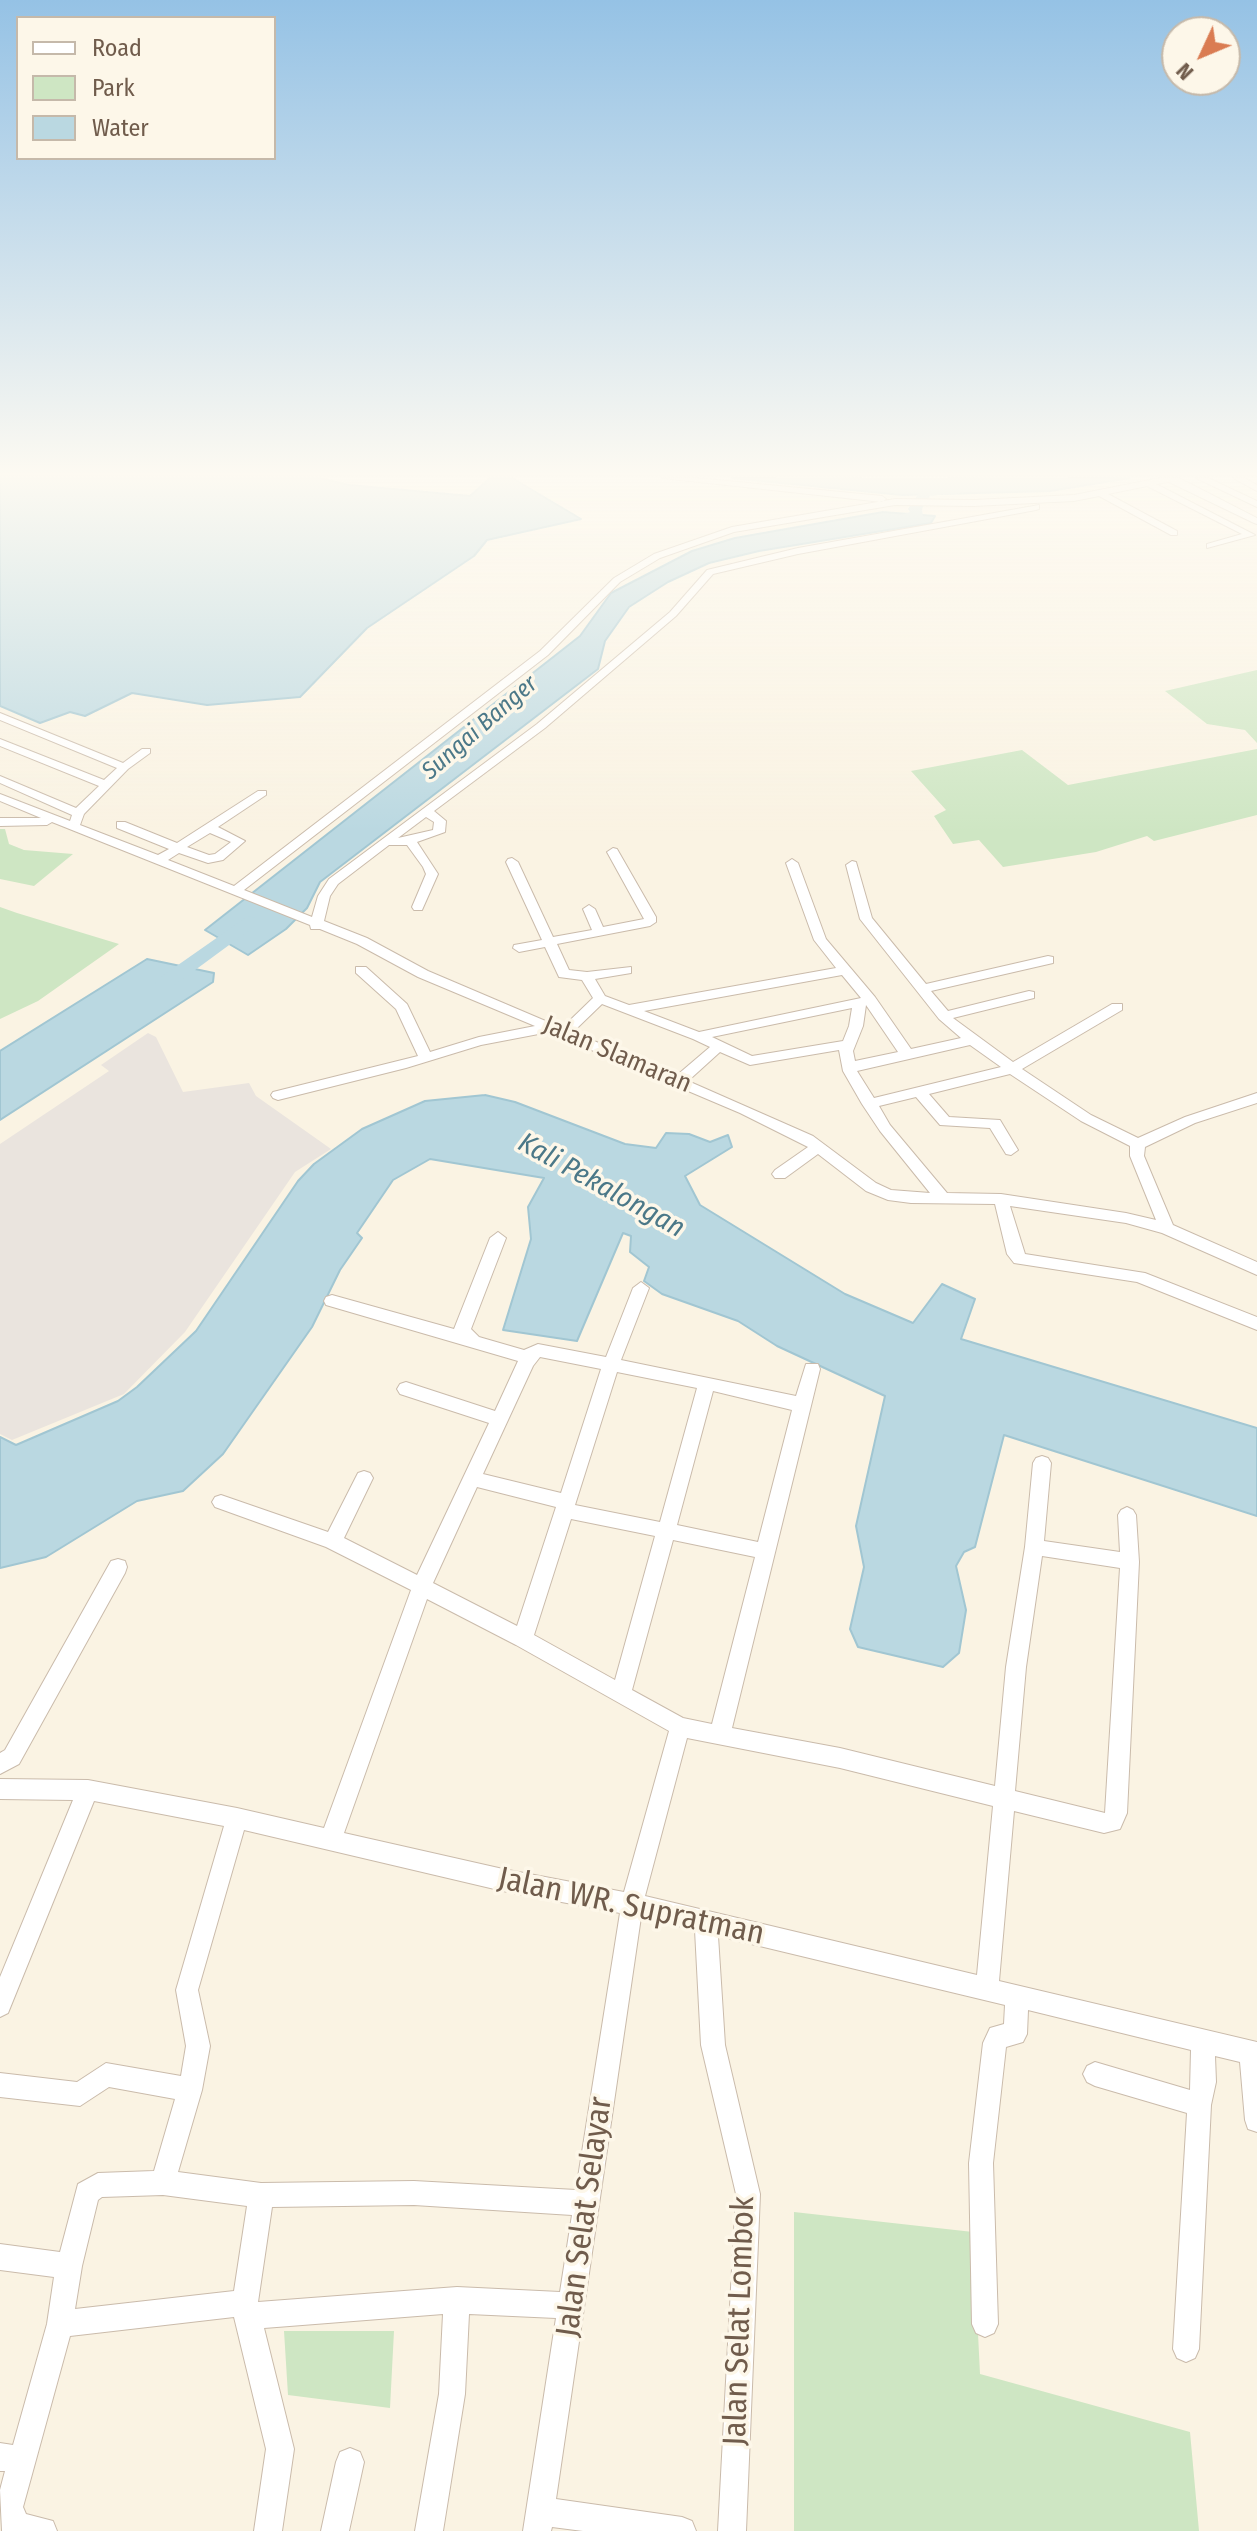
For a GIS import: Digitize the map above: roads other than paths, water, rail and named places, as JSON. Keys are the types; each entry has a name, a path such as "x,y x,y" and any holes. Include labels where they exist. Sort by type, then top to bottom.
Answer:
{"street":[{"path":"240,893 544,653 599,596"},
{"path":"311,923 333,882 609,669 690,596"},
{"path":"0,716 124,767"},
{"path":"3,745 36,731"},
{"path":"3,745 104,784"},
{"path":"74,828 78,813 104,784 146,751"},
{"path":"0,779 78,813"},
{"path":"159,860 262,793"},
{"path":"0,797 53,821"},
{"path":"386,841 406,841 439,832 440,821 426,811"},
{"path":"0,822 53,821"},
{"name":"Jalan Slamaran","path":"53,821 362,941 423,974 679,1081 820,1146 880,1191 900,1198 1001,1199 1081,1209 1167,1229 1257,1269"},
{"path":"121,825 214,859 238,845 237,839 209,828"},
{"path":"406,841 417,847 432,874 418,907"},
{"path":"519,948 651,921 613,852"},
{"path":"512,862 564,974 587,976 626,970"},
{"path":"792,863 815,930 864,1001 907,1054"},
{"path":"852,865 866,919 944,1016 971,1040 1086,1118 1138,1144"},
{"path":"589,909 599,932"},
{"path":"922,989 1048,960"},
{"path":"361,970 402,1007 425,1056"},
{"path":"631,1009 845,970"},
{"path":"587,976 600,999 698,1036 752,1061 849,1044"},
{"path":"944,1016 1029,995"},
{"path":"278,1095 479,1041 558,1030 600,999"},
{"path":"698,1036 864,1001"},
{"path":"864,1001 846,1057 849,1067 869,1104 942,1197"},
{"path":"869,1104 1012,1069 1117,1007"},
{"path":"849,1067 971,1040"},
{"path":"679,1081 718,1047"},
{"path":"920,1092 945,1122 995,1123 1011,1150"},
{"path":"1138,1144 1190,1120 1257,1098"},
{"path":"1138,1144 1137,1156 1167,1229"},
{"path":"780,1174 820,1146"},
{"path":"1001,1199 1015,1254 1020,1259 1139,1277 1257,1324"},
{"path":"469,1339 462,1327 498,1238"},
{"path":"523,1639 611,1365 641,1288"},
{"path":"332,1301 528,1358"},
{"path":"331,1839 421,1588 528,1358 541,1350 794,1402 801,1409"},
{"path":"720,1734 812,1369"},
{"path":"621,1695 707,1383"},
{"path":"406,1389 499,1419"},
{"path":"987,1991 1016,1667 1034,1547 1042,1463"},
{"path":"333,1541 364,1478"},
{"path":"470,1478 566,1506 766,1551"},
{"path":"221,1502 333,1541 523,1639 680,1727 840,1758 1104,1823 1116,1817 1130,1562 1127,1515"},
{"path":"1034,1547 1130,1562"},
{"path":"0,1764 12,1757 118,1567"},
{"name":"Jalan Selat Selayar","path":"538,2521 573,2306 584,2203 627,1953 631,1911 680,1727"},
{"name":"Jalan WR. Supratman","path":"0,1789 88,1790 237,1818 631,1911 706,1922 987,1991 1016,2017 1203,2072 1254,2067"},
{"path":"0,2005 88,1790"},
{"path":"163,2183 190,2090 198,2042 187,1990 237,1818"},
{"name":"Jalan Selat Lombok","path":"706,1922 713,2045 748,2194 732,2531"},
{"path":"985,2324 981,2163 996,2038 1012,2037 1016,2017"},
{"path":"1254,2067 1257,2120"},
{"path":"1095,2074 1203,2072 1186,2349"},
{"path":"0,2085 80,2094 106,2075 190,2090"},
{"path":"43,2531 20,2527 9,2519 10,2458 60,2324 69,2266 87,2193 106,2182 163,2183 261,2195 414,2193 584,2203"},
{"path":"261,2195 246,2309 280,2449 268,2531"},
{"path":"0,2257 69,2266"},
{"path":"60,2324 246,2309 457,2300 573,2306"},
{"path":"429,2531 452,2394 457,2300"},
{"path":"335,2531 350,2462"},
{"path":"538,2521 682,2531"}],"water":[{"path":"0,596 414,596 367,628 300,697 207,705 132,693 85,716 70,712 40,723 0,706"},
{"path":"609,596 646,596 629,607 605,641 598,669 320,882 307,908 286,929 248,955 205,930 580,636"},
{"path":"147,959 214,973 213,982 0,1120 0,1051"},
{"name":"Kali Pekalongan","path":"485,1095 515,1102 625,1144 656,1148 666,1133 689,1134 710,1142 728,1135 732,1147 685,1176 700,1205 845,1294 913,1323 942,1284 975,1299 961,1339 1257,1428 1257,1516 1004,1435 975,1547 964,1552 956,1566 966,1610 959,1653 943,1667 858,1647 850,1629 864,1567 856,1526 885,1396 777,1346 738,1321 662,1294 644,1281 649,1267 630,1252 631,1236 623,1233 577,1341 503,1330 531,1239 528,1207 544,1178 430,1159 393,1180 357,1233 362,1238 340,1270 312,1327 223,1454 183,1491 137,1501 46,1557 0,1568 0,1437 16,1445 118,1401 137,1387 196,1331 298,1181 314,1164 362,1129 425,1101"}],"waterway":[{"name":"Sungai Banger","path":"165,983 248,922"}]}
